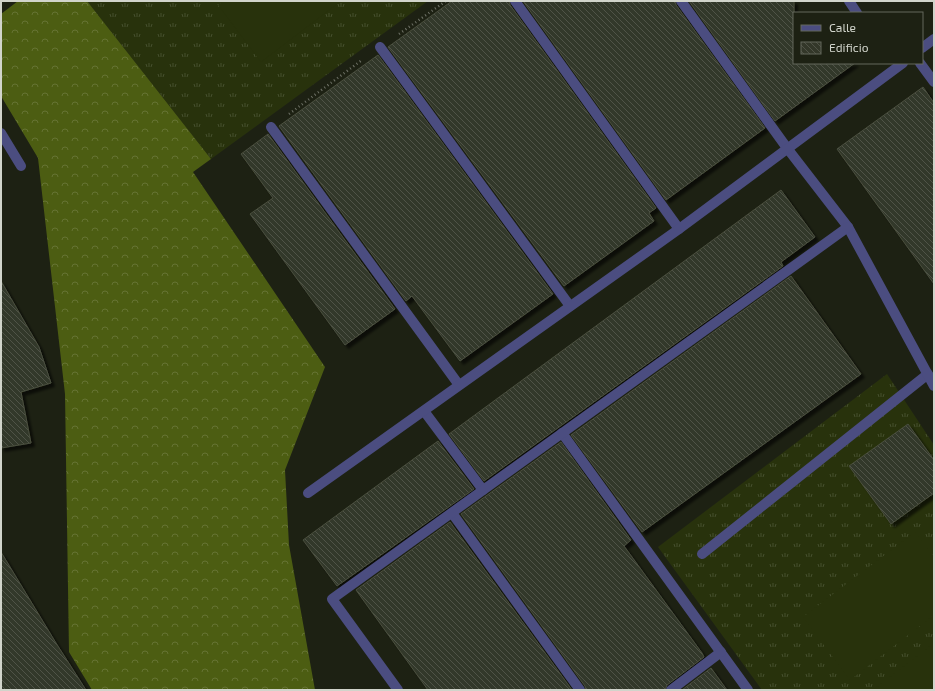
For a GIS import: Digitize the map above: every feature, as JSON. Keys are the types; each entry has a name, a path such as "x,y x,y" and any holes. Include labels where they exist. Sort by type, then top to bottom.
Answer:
{"street":[{"path":"515,1 679,229"},
{"path":"681,1 787,148 848,228 934,386"},
{"path":"849,1 856,12"},
{"path":"923,47 934,39"},
{"path":"380,47 570,306"},
{"path":"308,493 679,229 897,64"},
{"path":"921,64 934,82"},
{"path":"271,127 459,385"},
{"path":"1,133 21,166"},
{"path":"398,690 332,600 848,228"},
{"path":"702,554 928,374"},
{"path":"424,411 483,490"},
{"path":"562,433 748,690"},
{"path":"452,513 580,690"},
{"path":"671,690 721,652"}],"path":[{"path":"271,127 380,47 446,1"}],"green space":[{"path":"18,1 87,1 211,159 193,172 325,367 285,470 289,545 315,690 92,690 69,652 65,394 38,158 1,96 1,14"},
{"path":"87,1 428,1 211,159"},
{"path":"224,1 341,1 261,62 218,5"},
{"path":"887,374 934,445 934,690 762,690 658,547"},
{"path":"915,532 934,557 934,615 850,680 803,617"},
{"path":"934,643 934,690 873,690"}],"building":[{"path":"452,1 509,1 510,5 656,208 649,213 654,221 564,286 388,47"},
{"path":"523,1 675,1 676,5 765,128 666,200"},
{"path":"689,1 794,1 793,64 854,64 775,121"},
{"path":"378,55 553,294 460,361 412,296 406,301 279,126"},
{"path":"923,87 934,103 934,284 837,149"},
{"path":"268,134 395,309 345,345 250,214 273,198 241,154"},
{"path":"781,190 815,237 781,262 783,266 484,481 449,434"},
{"path":"791,276 861,374 642,532 571,435"},
{"path":"1,281 39,347 51,383 21,392 31,443 1,448"},
{"path":"908,424 934,460 934,493 891,524 849,466"},
{"path":"438,441 474,489 337,586 303,540"},
{"path":"561,442 631,540 624,546 704,657 667,685 665,690 586,690 585,686 461,514"},
{"path":"450,522 572,690 428,690 356,590"},
{"path":"1,552 56,643 86,690 1,690"},
{"path":"711,668 727,690 682,690"}]}
